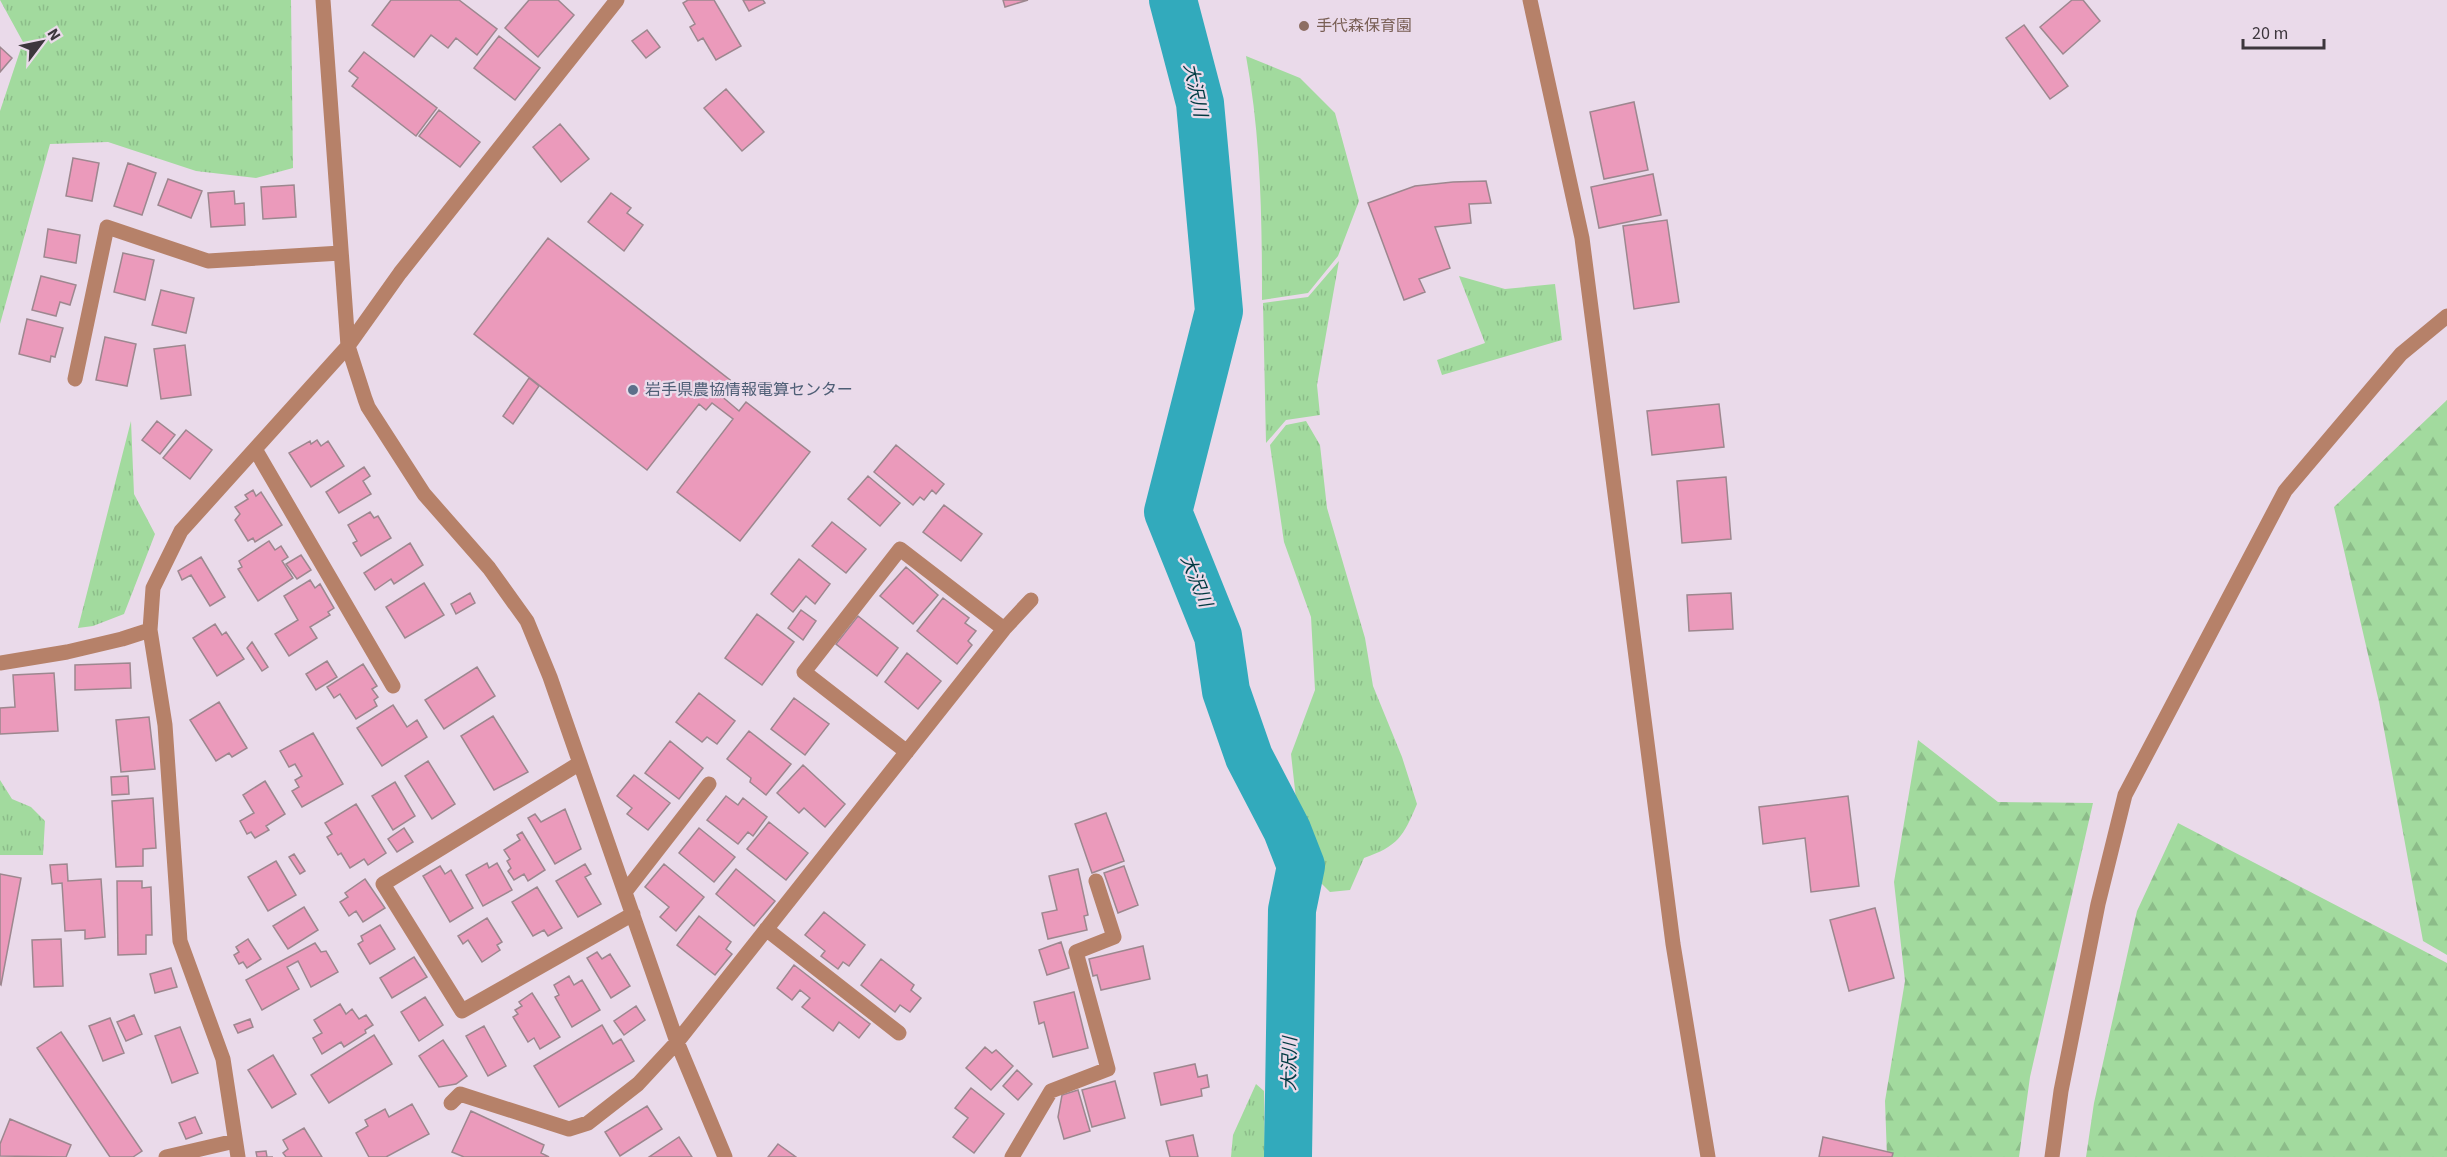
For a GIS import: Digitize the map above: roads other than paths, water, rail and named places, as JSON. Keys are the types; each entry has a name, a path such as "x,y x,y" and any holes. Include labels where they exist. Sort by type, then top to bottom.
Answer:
{"street":[{"path":"323,0 348,346 368,407 424,494 489,568 527,621 550,677 677,1042 725,1157"},
{"path":"238,1157 224,1059 180,941 165,725 150,630 153,588 181,531 348,346 400,273 617,0"},
{"path":"1530,0 1582,238 1673,944 1708,1157"},
{"path":"75,379 107,227 208,261 341,253"},
{"path":"2052,1157 2061,1091 2098,904 2125,795 2285,491 2401,354 2447,316"},
{"path":"255,449 393,686"},
{"path":"907,752 804,672 900,549 1004,629"},
{"path":"451,1103 460,1094 569,1129 588,1123 638,1084 677,1042 1004,629 1031,600"},
{"path":"0,663 111,642 150,630"},
{"path":"580,763 383,884 462,1011 633,915"},
{"path":"625,892 710,784"},
{"path":"1012,1157 1051,1091 1108,1068 1077,952 1114,937 1096,881"},
{"path":"766,929 898,1033"},
{"path":"166,1157 235,1141"}],"waterway":[{"name":"大沢川","path":"1173,0 1200,103 1219,311 1168,512 1218,636 1226,691 1249,757 1287,830 1301,866 1292,910 1288,1157"}],"place":[{"name":"手代森保育園","path":"1304,26"},
{"name":"岩手県農協情報電算センター","path":"633,390"}]}
